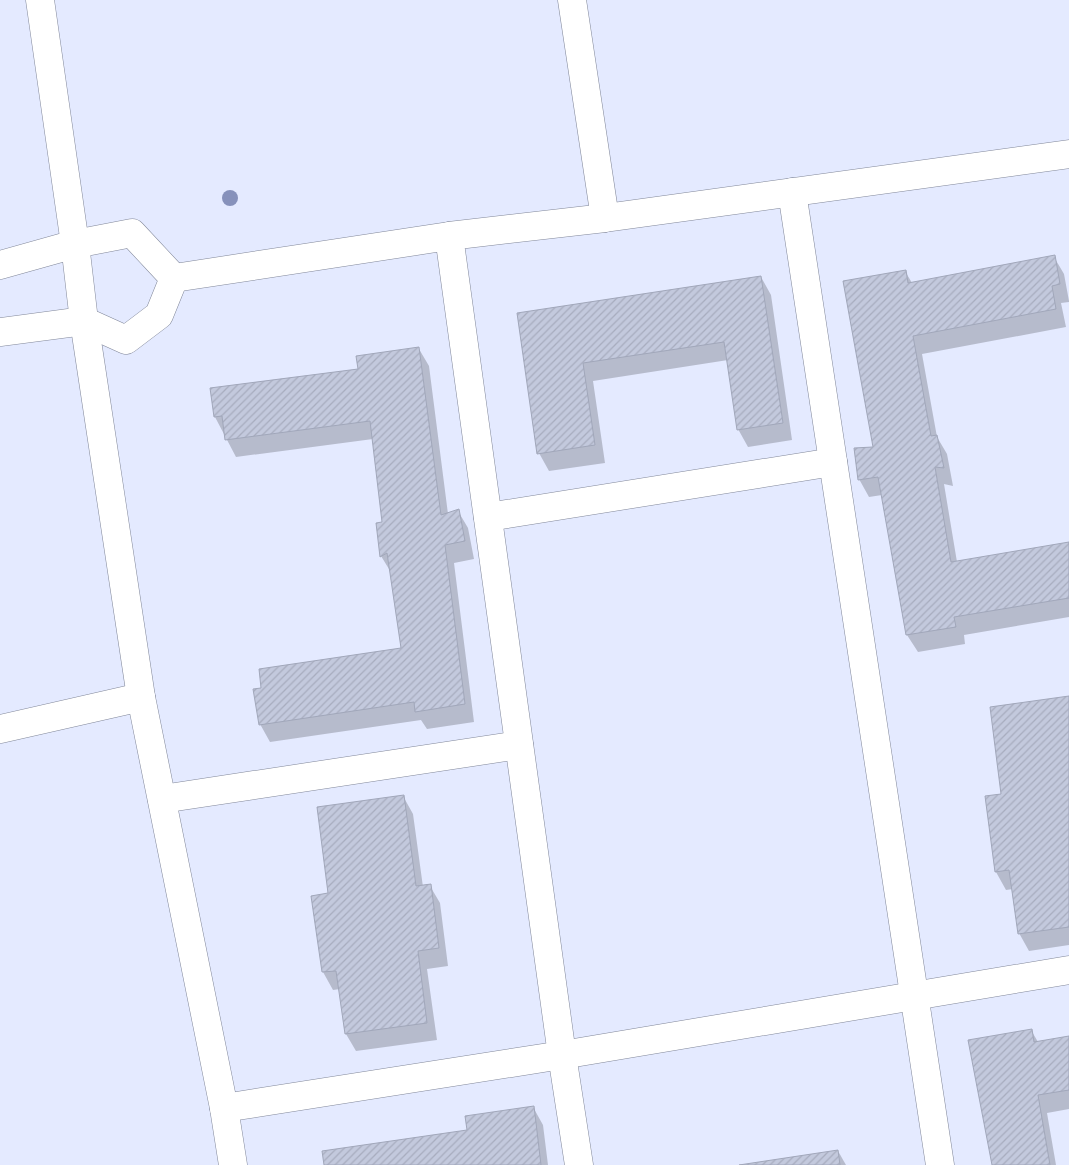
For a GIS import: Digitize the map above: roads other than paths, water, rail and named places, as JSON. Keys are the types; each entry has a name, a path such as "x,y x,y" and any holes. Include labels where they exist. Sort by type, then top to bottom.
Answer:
{"street":[{"path":"40,0 75,244 84,321 141,698 224,1108 233,1165"},
{"path":"572,0 605,218"},
{"path":"174,278 448,236 605,218 1069,154"},
{"path":"792,192 940,1165"},
{"path":"0,265 75,244 132,233 174,278"},
{"path":"448,236 579,1165"},
{"path":"0,332 84,321 126,340 159,315 174,278"},
{"path":"488,517 834,462"},
{"path":"0,729 141,698"},
{"path":"162,799 519,745"},
{"path":"224,1108 562,1055 1069,970"}]}
